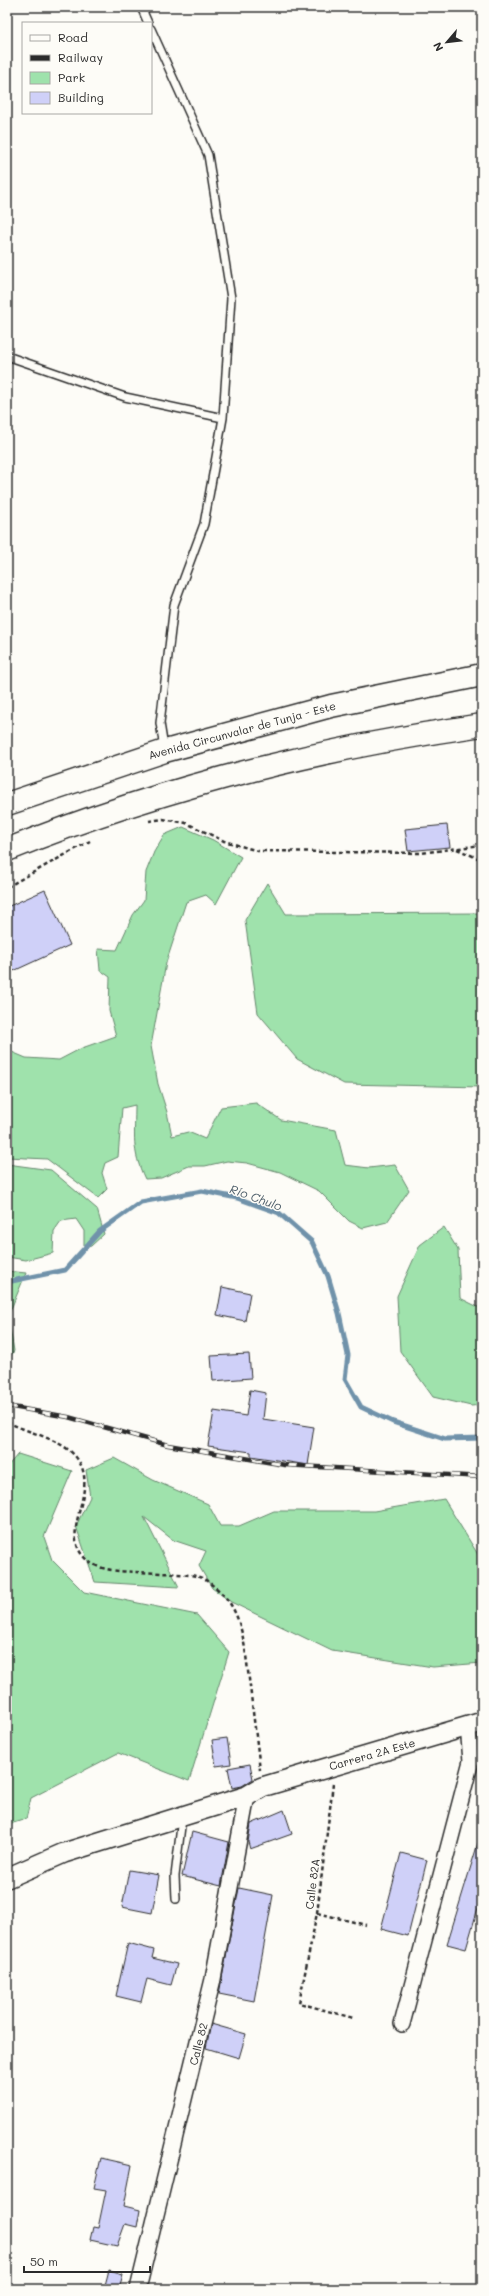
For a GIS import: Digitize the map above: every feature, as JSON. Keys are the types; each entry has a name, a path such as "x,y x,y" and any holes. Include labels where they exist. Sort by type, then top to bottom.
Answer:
{"highway":[{"name":"Avenida Circunvalar de Tunja - Este","path":"7,804 165,750 332,706 482,674"},
{"path":"7,850 54,831 226,777 403,737 482,726"}],"street":[{"name":"Carrera 2A Este","path":"7,1878 64,1853 336,1765 475,1724"},
{"path":"402,2024 471,1761 475,1724"},
{"name":"Calle 82","path":"138,2289 213,1978 255,1791"}],"lane":[{"path":"141,7 148,22"},
{"path":"152,31 208,155 231,298 223,418 204,524 174,605 160,723 165,750"},
{"path":"7,356 125,397 223,418"},
{"path":"176,1899 176,1876 182,1816"}],"path":[{"path":"142,822 163,819 186,823 224,841 258,851 421,853 482,845"},
{"path":"7,887 97,837"},
{"path":"456,849 482,860"},
{"path":"7,1422 70,1451 78,1461 84,1472 85,1485 75,1532 76,1543 83,1556 96,1566 112,1571 201,1577 216,1588 229,1602 244,1637 255,1791"},
{"name":"Calle 82A","path":"336,1765 317,1914 299,2003 353,2018"},
{"path":"317,1914 366,1925"}],"green space":[{"path":"183,827 213,840 241,857 216,904 206,895 186,902 166,963 151,1046 158,1084 167,1112 172,1136 188,1132 205,1139 221,1107 256,1103 281,1120 336,1130 345,1165 369,1168 395,1165 409,1190 387,1222 363,1228 349,1221 319,1191 280,1172 247,1163 227,1161 205,1166 189,1166 161,1178 145,1179 136,1151 134,1134 135,1105 122,1108 118,1157 105,1163 102,1173 107,1189 98,1198 47,1159 7,1157 7,1050 26,1058 59,1060 82,1048 116,1036 109,1011 110,977 100,970 98,949 117,950 133,915 144,900 146,872 154,852 164,835"},
{"path":"267,883 286,914 482,913 482,1087 344,1084 297,1059 258,1013 245,920"},
{"path":"7,1164 51,1170 97,1209 104,1234 91,1246 84,1248 84,1231 76,1219 61,1221 54,1231 53,1253 26,1260 7,1257"},
{"path":"444,1227 458,1250 460,1298 482,1309 482,1405 471,1406 433,1397 400,1351 397,1296 420,1245"},
{"path":"7,1271 26,1273 8,1316 14,1351 7,1361"},
{"path":"18,1454 72,1471 44,1537 52,1560 84,1592 197,1615 229,1652 189,1781 118,1753 31,1798 26,1819 7,1825 7,1467"},
{"path":"114,1458 153,1480 208,1504 220,1526 239,1526 274,1511 374,1511 444,1499 482,1561 482,1663 433,1667 332,1651 231,1602 212,1588 199,1566 206,1551 173,1540 144,1517 179,1587 95,1582 76,1526 90,1497 86,1470"}],"building":[{"path":"447,825 450,847 408,851 405,829"},
{"path":"45,890 70,945 7,974 7,907"},
{"path":"222,1287 250,1293 245,1321 217,1315"},
{"path":"249,1354 251,1378 213,1381 211,1356"},
{"path":"250,1390 266,1393 263,1419 314,1427 308,1465 251,1456 251,1452 208,1446 214,1411 246,1416"},
{"path":"227,1738 231,1764 216,1766 212,1740"},
{"path":"250,1764 253,1779 242,1786 232,1788 228,1768"},
{"path":"284,1810 292,1834 250,1849 248,1842 251,1824"},
{"path":"192,1832 229,1842 221,1886 182,1876"},
{"path":"478,1843 482,1843 482,1894 466,1949 447,1944"},
{"path":"401,1853 427,1860 408,1936 381,1929"},
{"path":"129,1870 159,1875 152,1913 122,1907"},
{"path":"239,1888 273,1895 254,2001 219,1994"},
{"path":"128,1943 154,1950 152,1958 177,1964 171,1985 147,1979 141,2002 116,1996"},
{"path":"211,2024 246,2034 239,2058 206,2048"},
{"path":"101,2158 132,2165 124,2206 140,2210 137,2227 125,2224 117,2246 90,2240 93,2227 98,2228 106,2190 94,2188"},
{"path":"109,2270 123,2274 119,2289 104,2289"}],"waterway":[{"name":"Río Chulo","path":"7,1282 65,1270 100,1231 141,1202 202,1191 237,1198 279,1213 312,1242 328,1276 339,1313 348,1355 345,1379 361,1407 393,1422 445,1439 482,1438"}],"railway":[{"path":"7,1406 68,1417 168,1445 285,1465 482,1477"}]}
